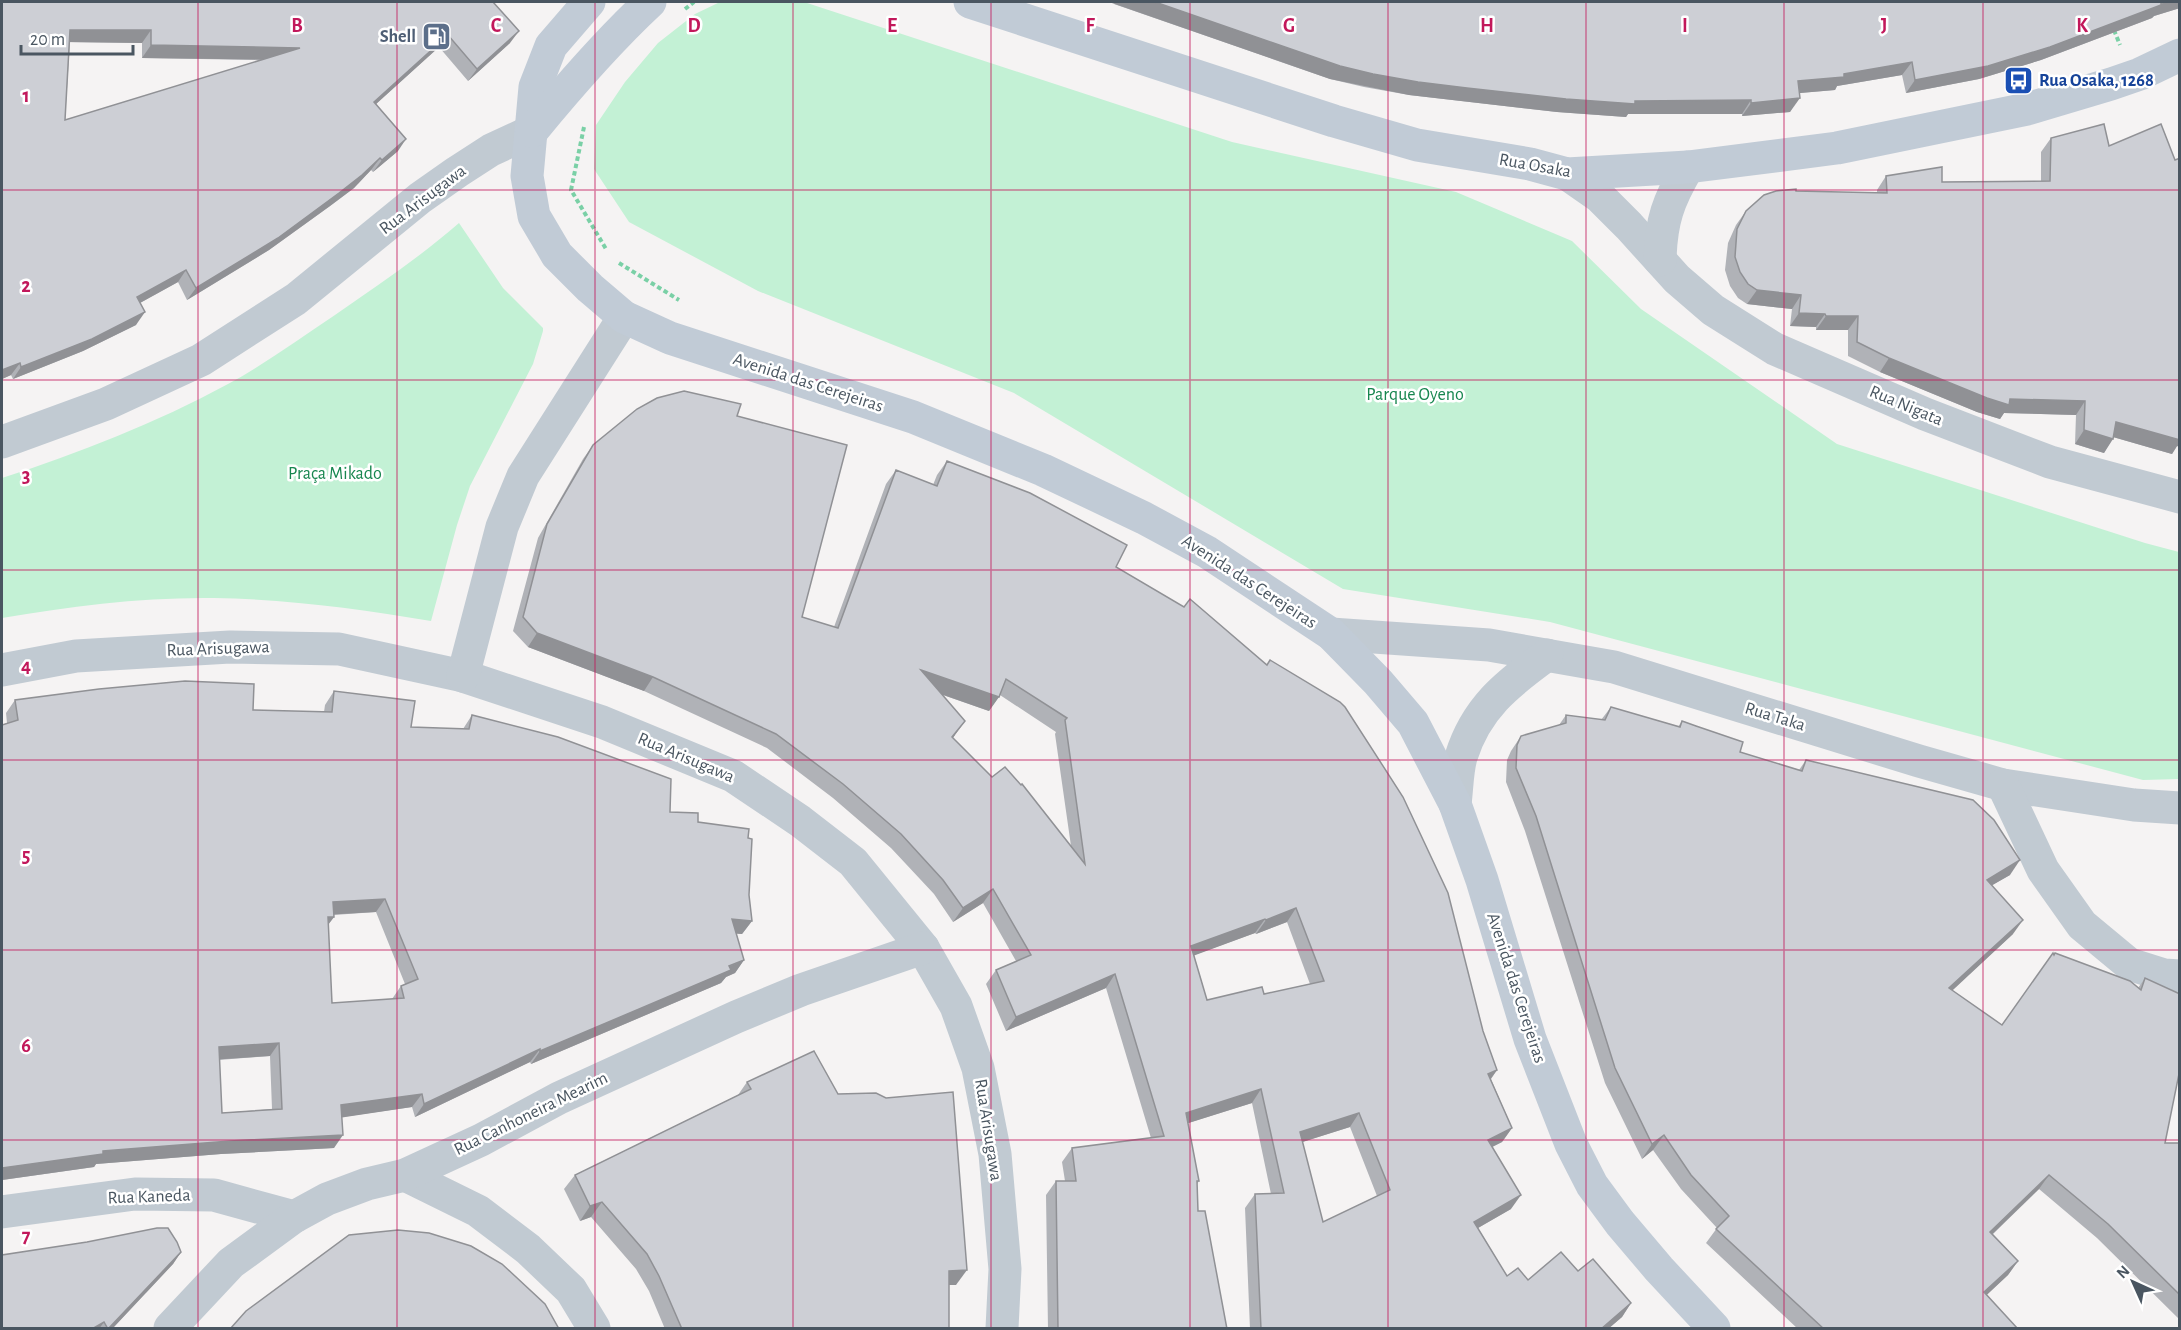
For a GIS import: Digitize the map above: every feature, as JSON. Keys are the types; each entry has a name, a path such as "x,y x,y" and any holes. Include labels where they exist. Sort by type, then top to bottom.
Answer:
{"main road":[{"name":"Avenida das Cerejeiras","path":"589,2 551,46 534,87 527,176 534,216 557,255 590,288 624,317 670,338 913,417 1043,470 1144,518 1207,552 1331,634 1378,682 1413,723 1455,804 1482,880 1530,1039 1571,1144 1592,1185 1620,1223 1714,1329"},
{"name":"Rua Osaka","path":"970,2 1324,118 1417,146 1530,164 1567,174 1688,167 1837,148 2027,109 2133,76 2180,55"},
{"path":"532,131 621,29 664,8"}],"street":[{"name":"Rua Arisugawa","path":"2,442 106,404 201,360 296,299 420,198 457,172 491,150 532,131"},
{"path":"1660,260 1661,231 1673,193 1688,167"},
{"name":"Rua Nigata","path":"1567,174 1600,197 1677,279 1713,310 1775,349 1925,414 2049,462 2180,497"},
{"path":"463,676 502,527 523,476 624,317"},
{"name":"Rua Taka","path":"1331,634 1489,645 1614,667 2002,785 2134,805 2180,808"},
{"name":"Rua Arisugawa","path":"2,670 76,656 230,647 339,648 463,676 602,722 733,776 800,821 853,862 924,948 956,1006 978,1068 995,1154 1005,1269 1002,1329"},
{"path":"1455,804 1460,758 1476,720 1508,684 1547,655"},
{"path":"2002,785 2043,870 2082,925 2130,964 2164,975 2180,976"},
{"name":"Rua Canhoneira Mearim","path":"170,1329 231,1263 294,1217 327,1199 357,1187 405,1174 482,1140 559,1098 736,1017 801,990 924,948"},
{"path":"405,1174 478,1211 528,1249 571,1290 594,1329"},
{"name":"Rua Kaneda","path":"2,1212 135,1194 214,1195 294,1217"}],"path":[{"path":"664,8 694,2"},
{"path":"2112,23 2133,76"},
{"path":"585,126 571,190 610,257 684,303"}],"green space":[{"name":"Parque Oyeno","path":"720,2 804,2 1232,142 1456,192 1572,241 1641,309 1837,444 2179,552 2179,779 2143,780 1550,622 1343,589 1014,393 758,291 629,222 594,169 596,125 625,82 658,43 695,14"},
{"name":"Praça Mikado","path":"459,223 503,288 543,328 543,331 533,364 470,486 431,621 323,605 214,598 108,603 2,618 2,478 117,436 173,412 228,384 367,293"}],"building":[{"path":"2,2 493,2 519,31 477,69 448,35 374,102 406,139 382,160 380,158 362,175 278,238 196,288 186,270 137,297 145,312 92,339 21,367 20,363 2,370","holes":["70,30 151,30 151,45 300,48 65,120"]},
{"path":"1155,2 2167,2 2050,47 1988,66 1915,80 1912,62 1844,74 1844,77 1798,81 1800,98 1751,103 1751,100 1635,101 1635,104 1467,88 1373,74 1340,66"},
{"path":"2104,124 2109,146 2161,124 2175,160 2180,158 2180,440 2116,422 2113,439 2084,430 2085,401 2010,399 2009,405 1987,398 1889,358 1857,342 1858,316 1799,313 1801,295 1757,290 1748,284 1740,272 1735,257 1737,229 1746,211 1764,195 1796,189 1796,191 1887,193 1886,176 1942,167 1942,182 2050,181 2051,138"},
{"path":"684,391 741,404 737,416 847,445 802,617 838,628 896,470 937,486 947,461 1030,493 1127,545 1116,567 1184,607 1190,599 1267,665 1270,660 1340,702 1403,797 1448,893 1483,1031 1497,1070 1488,1074 1512,1128 1488,1140 1521,1195 1474,1222 1507,1276 1518,1268 1528,1280 1561,1252 1578,1271 1593,1259 1631,1303 1601,1329 1261,1329 1255,1194 1284,1193 1261,1089 1186,1113 1199,1181 1197,1181 1198,1211 1205,1211 1227,1329 1058,1329 1056,1181 1076,1181 1072,1148 1164,1136 1115,974 1016,1017 996,970 1031,955 993,889 963,908 943,880 901,834 843,784 776,734 653,677 537,633 523,617 547,524 593,445 637,409 657,398","holes":["921,670 999,697 1006,679 1067,718 1065,720 1085,864 1022,784 1005,767 992,777 952,737 965,721","1296,908 1324,981 1264,994 1262,987 1207,1000 1191,946","1359,1113 1390,1190 1323,1222 1300,1132"]},
{"path":"185,681 254,684 253,710 332,712 334,691 415,701 411,727 469,729 472,715 558,737 671,779 670,812 698,813 698,822 749,829 748,838 752,839 749,895 752,921 732,919 744,960 729,966 731,970 540,1051 540,1049 424,1104 422,1094 341,1105 343,1135 103,1151 103,1154 2,1168 2,725 18,720 15,700","holes":["385,899 418,979 401,986 404,998 332,1003 328,917 334,917 333,902","279,1043 282,1109 222,1113 219,1047"]},
{"path":"1611,707 1680,727 1682,721 1743,742 1740,752 1802,771 1806,760 1973,800 1994,820 2020,860 1987,880 2023,920 1949,988 2002,1025 2053,953 2130,981 2141,990 2145,978 2180,994 2180,1069 2165,1143 2180,1143 2180,1295 2108,1224 2049,1175 1990,1232 2018,1261 1984,1292 2018,1329 1824,1329 1716,1229 1729,1216 1691,1175 1664,1135 1652,1144 1615,1068 1536,816 1516,768 1517,745 1521,736 1566,723 1566,715 1605,720"},
{"path":"814,1051 838,1094 876,1093 886,1098 953,1092 967,1270 949,1271 949,1329 682,1329 647,1254 602,1202 590,1206 575,1175 751,1089 747,1082"},
{"path":"168,1228 181,1252 108,1329 104,1322 92,1329 2,1329 2,1255"},
{"path":"398,1230 429,1233 471,1246 502,1264 545,1304 559,1329 230,1329 246,1311 349,1235"}],"place":[{"name":"Shell","path":"437,37"},
{"name":"Rua Osaka, 1268","path":"2018,81"}]}
